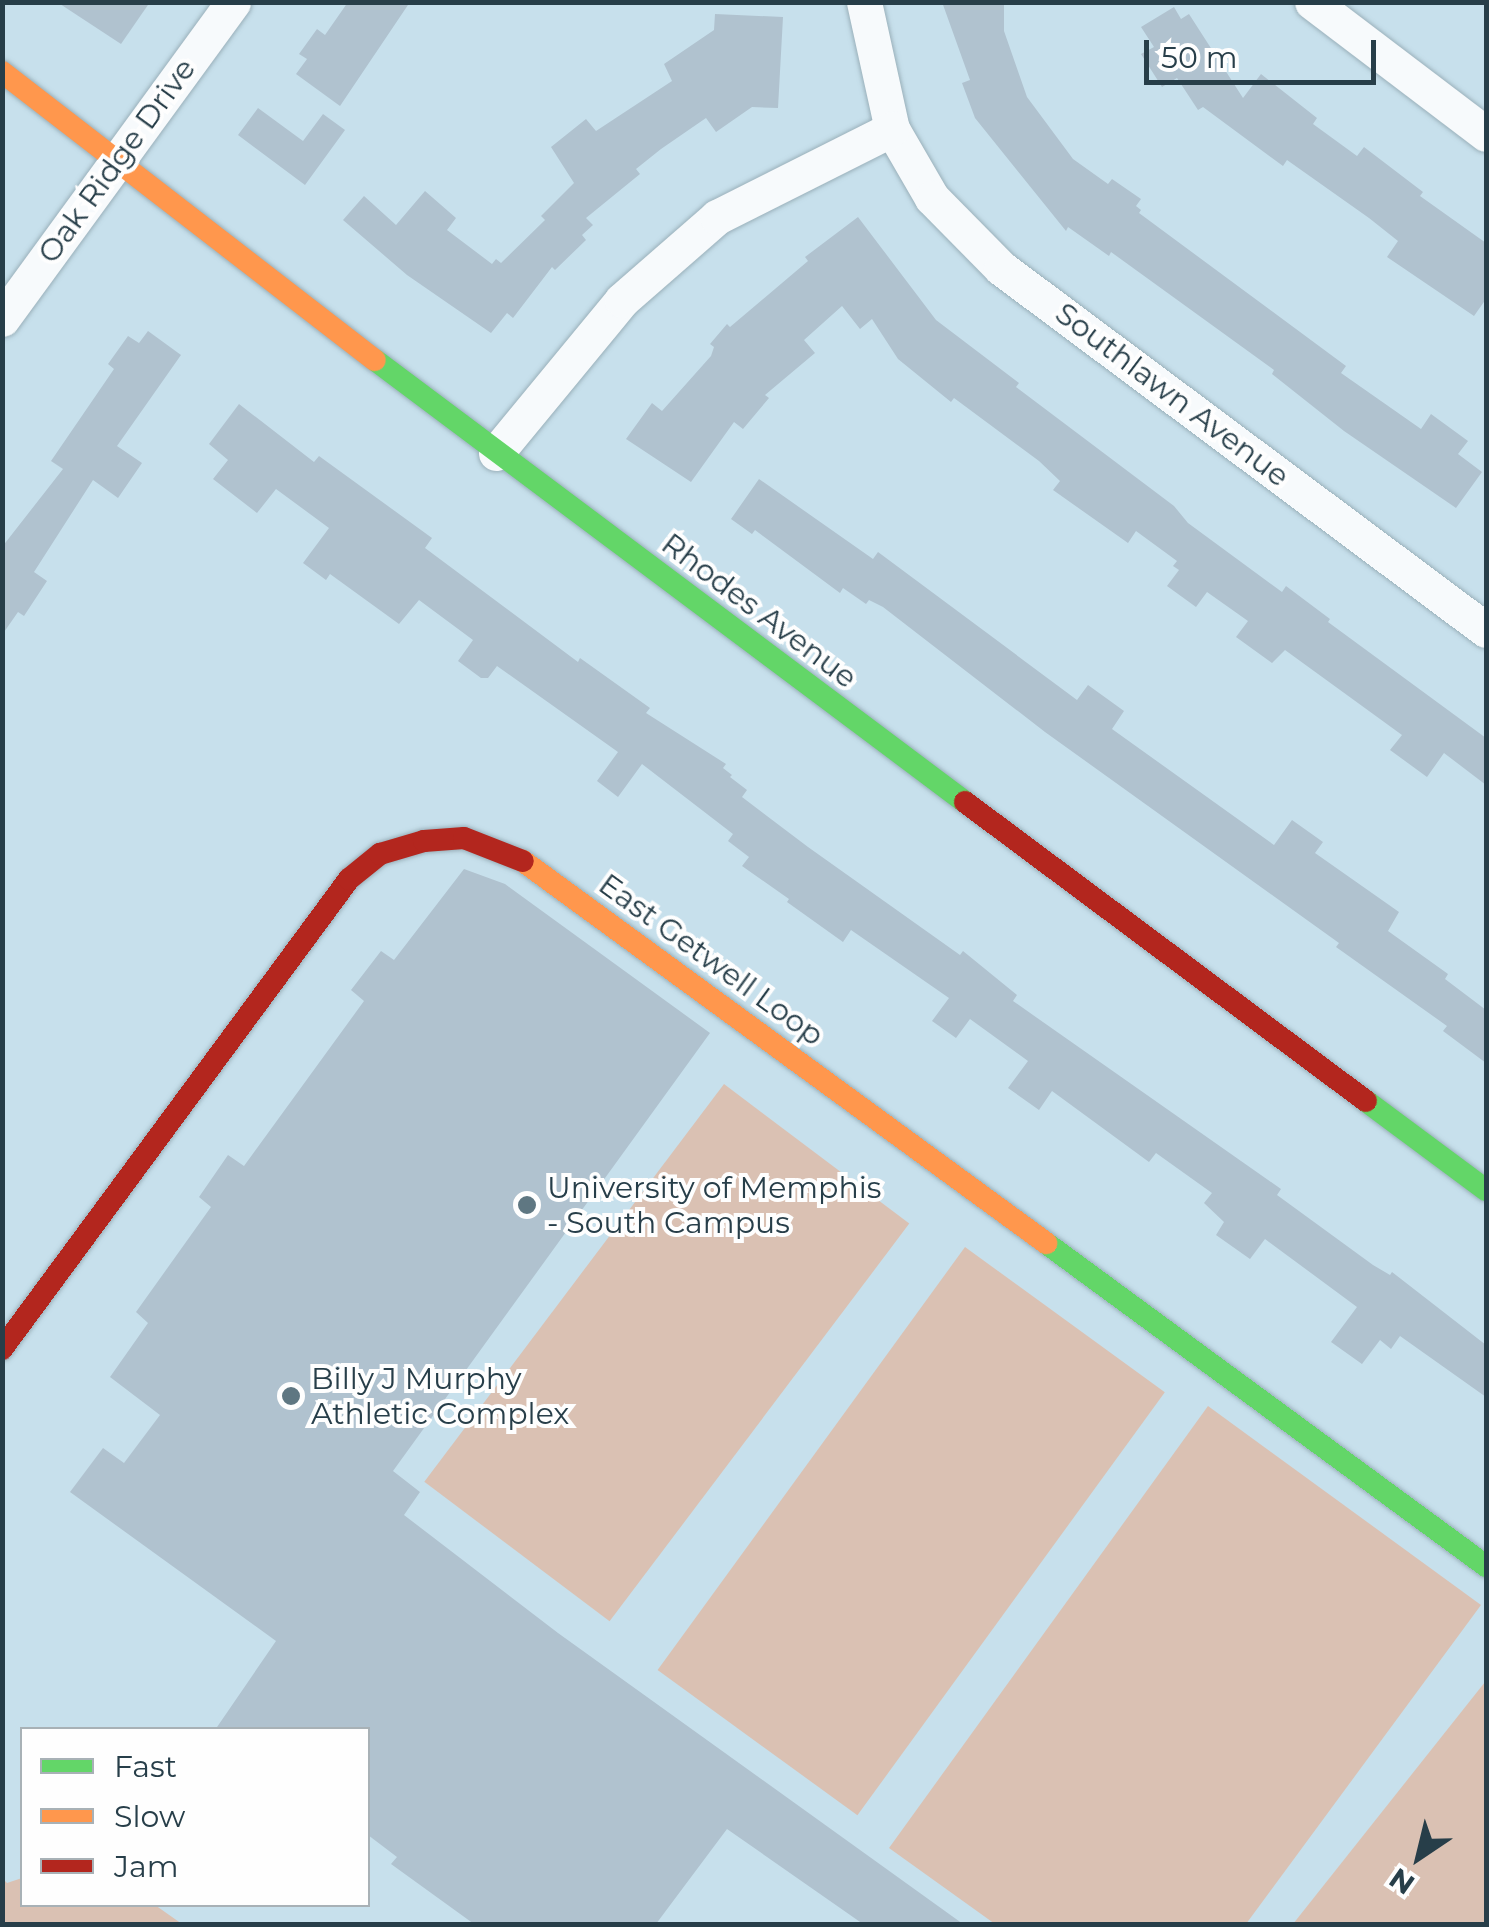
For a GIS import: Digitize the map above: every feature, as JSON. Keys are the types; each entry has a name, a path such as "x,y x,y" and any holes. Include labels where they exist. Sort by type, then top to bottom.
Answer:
{"street":[{"name":"Oak Ridge Drive","path":"2,319 232,2"},
{"name":"Southlawn Avenue","path":"864,2 892,129 932,198 1001,268 1486,630"},
{"path":"1312,2 1486,134"},
{"name":"Rhodes Avenue","path":"2,72 496,452 1486,1190"},
{"path":"496,452 622,300 717,217 892,129"},
{"name":"East Getwell Loop","path":"2,1348 348,879 380,854 424,840 464,838 519,858 1486,1566"}],"shaded area":[{"path":"724,1084 909,1224 610,1621 424,1482"},
{"path":"965,1247 1165,1392 857,1815 658,1670"},
{"path":"1208,1406 1481,1605 1246,1924 995,1924 889,1848"},
{"path":"1485,1682 1486,1924 1293,1924"},
{"path":"3,1879 7,1883 20,1879 20,1907 158,1907 182,1924 3,1924"}],"building":[{"path":"57,2 150,2 121,44"},
{"path":"348,2 410,2 340,106 296,74 307,59 299,54 317,29 325,35"},
{"path":"942,2 1004,2 1004,31 1027,97 1073,159 1108,184 1112,179 1141,199 1136,206 1141,210 1139,213 1346,366 1341,373 1421,429 1431,414 1468,441 1458,454 1482,472 1456,508 1344,431 1272,374 1274,370 1111,252 1109,256 1068,227 1066,231 975,118 962,83 970,80"},
{"path":"1174,7 1181,19 1189,14 1243,98 1261,74 1317,118 1313,124 1357,156 1364,147 1423,192 1420,196 1486,243 1486,299 1474,316 1387,257 1398,241 1369,218 1287,160 1283,166 1203,107 1198,110 1177,78 1162,87 1141,54 1154,47 1141,27"},
{"path":"715,14 783,17 778,108 752,107 716,132 706,118 661,149 636,169 640,174 586,218 593,225 582,235 586,240 555,270 552,267 513,318 507,313 491,333 407,275 343,220 364,196 396,225 425,191 456,218 447,230 492,264 496,259 501,263 545,220 541,216 574,183 551,147 586,119 596,131 672,81 664,64 714,30"},
{"path":"258,108 303,141 323,114 345,130 305,185 238,135"},
{"path":"858,217 936,320 1019,383 1016,387 1174,506 1188,523 1282,592 1286,586 1330,619 1328,622 1486,738 1486,785 1444,753 1427,777 1390,750 1402,735 1285,650 1272,663 1236,637 1248,621 1207,592 1196,607 1167,586 1179,570 1173,566 1177,561 1136,531 1128,543 1053,490 1060,481 1039,461 954,398 951,402 898,359 872,319 860,329 842,306 804,340 815,353 765,395 769,398 743,429 734,422 691,482 626,439 652,403 662,411 711,356 714,347 710,344 727,324 730,327 808,261 805,257"},
{"path":"148,331 181,355 117,446 142,463 118,498 93,480 34,572 47,581 24,616 18,612 2,635 2,547 63,469 51,461 114,369 108,364 128,336 139,343"},
{"path":"239,404 314,462 319,456 432,538 425,548 578,662 580,658 650,708 646,713 726,764 723,768 730,777 747,790 742,797 808,847 960,955 963,951 1017,995 1013,1001 1281,1189 1277,1195 1373,1265 1390,1275 1392,1272 1486,1345 1486,1397 1400,1336 1391,1349 1380,1340 1362,1364 1331,1342 1357,1307 1265,1239 1250,1259 1216,1235 1224,1222 1204,1203 1212,1193 1156,1153 1149,1162 1052,1091 1039,1110 1008,1088 1028,1061 970,1019 956,1038 932,1021 949,998 851,930 843,942 787,902 789,899 742,866 749,857 728,841 733,834 642,764 618,797 597,781 618,752 497,666 488,678 481,678 458,661 473,640 419,600 399,624 330,574 326,580 303,563 329,528 276,489 257,513 213,479 228,460 209,444"},
{"path":"759,479 873,559 878,552 1077,700 1088,685 1124,711 1112,729 1274,845 1292,820 1323,842 1315,853 1399,912 1388,931 1448,974 1445,979 1486,1010 1486,1063 1443,1031 1447,1026 1336,947 1339,943 1045,732 883,607 869,600 866,604 843,588 840,593 755,530 752,534 731,519"},
{"name":"Billy J Murphy Athletic Complex","path":"464,869 505,884 710,1033 393,1471 420,1492 404,1515 558,1633 963,1924 863,1924 727,1829 656,1924 474,1924 391,1864 397,1857 370,1837 370,1727 217,1727 276,1641 70,1492 103,1448 124,1463 160,1415 110,1377 148,1323 136,1312 211,1207 199,1197 228,1155 244,1166 364,1001 351,990 381,951 394,960"}],"traffic: fast":[{"path":"375,360 965,802"},
{"path":"1366,1101 1486,1190"},
{"path":"1046,1243 1486,1566"}],"traffic: slow":[{"path":"2,72 375,360"},
{"path":"523,861 1046,1243"}],"traffic: jam":[{"path":"965,802 1366,1101"},
{"path":"2,1349 349,879 380,854 424,841 464,838 523,861"}],"place":[{"name":"University of Memphis - South Campus","path":"527,1205"},
{"name":"Billy J Murphy Athletic Complex","path":"291,1396"}]}
